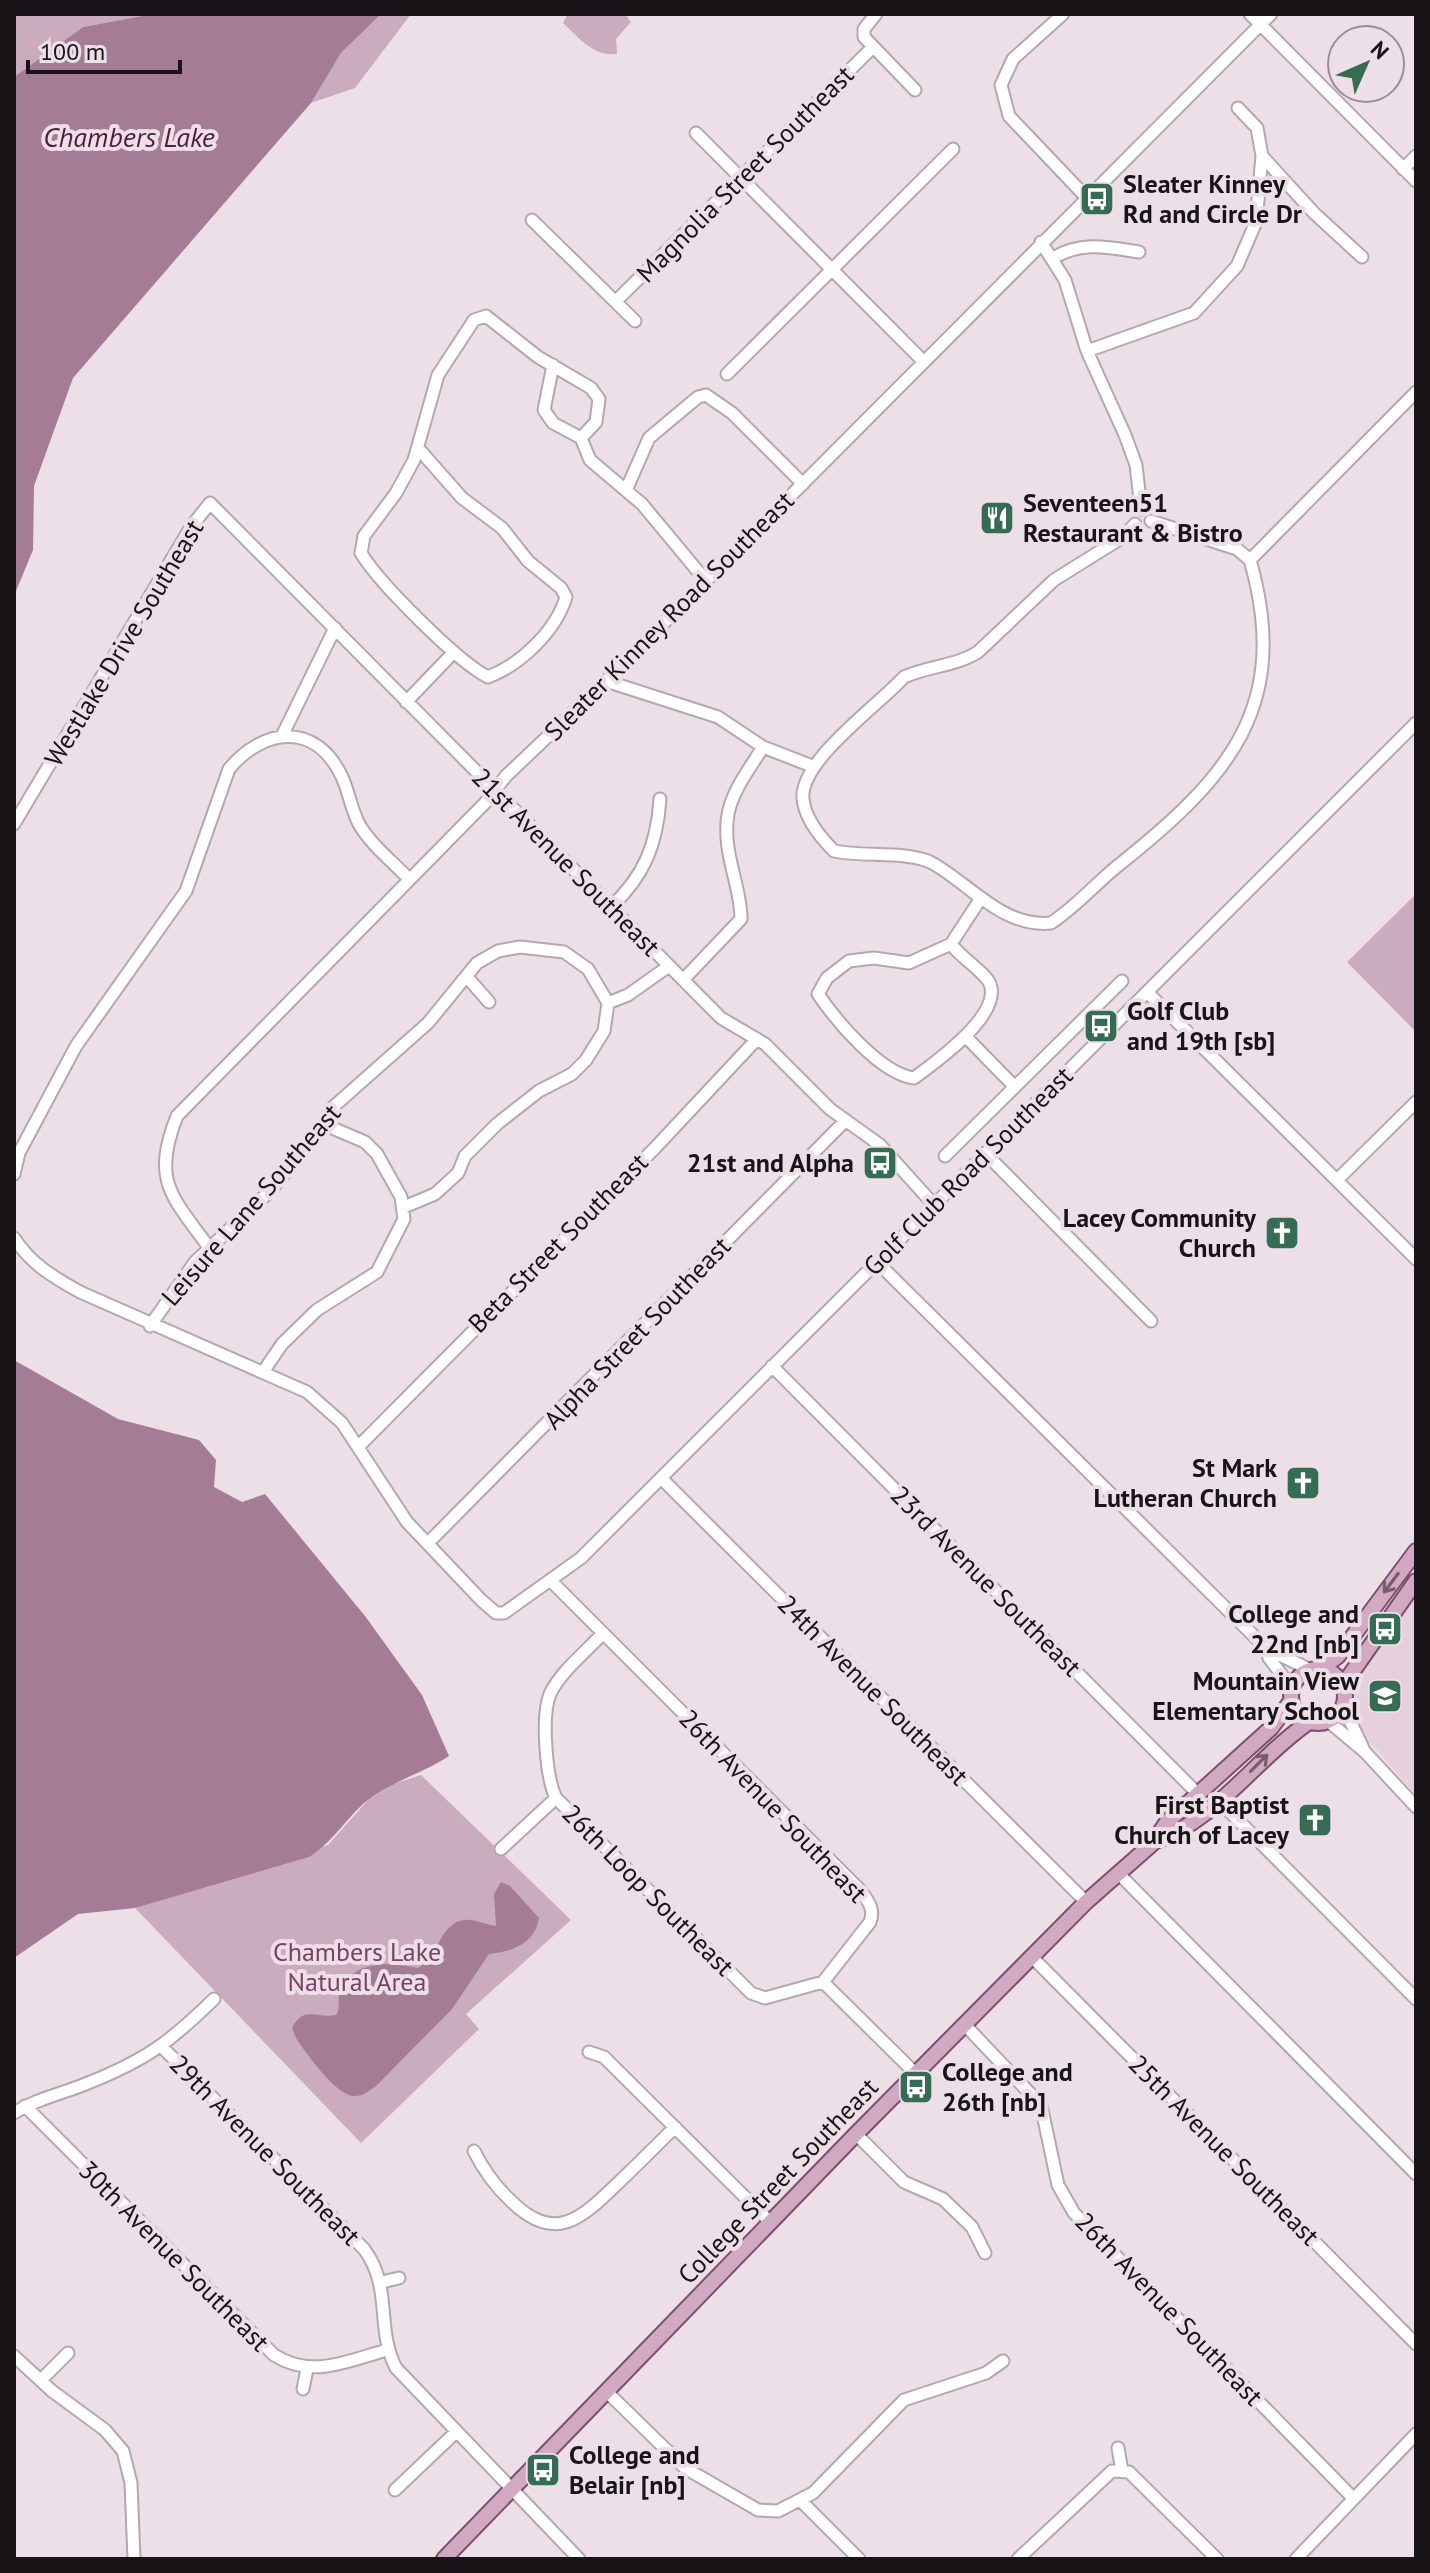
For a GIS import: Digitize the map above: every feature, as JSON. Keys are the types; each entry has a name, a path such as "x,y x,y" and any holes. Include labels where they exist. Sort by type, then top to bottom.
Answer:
{"main road":[{"path":"1416,1551 1338,1656 1296,1680 1291,1695 1295,1710 1309,1722 1328,1721 1343,1706 1343,1685 1416,1581"},
{"path":"1316,1669 1334,1674 1343,1685"},
{"name":"College Street Southeast","path":"444,2559 1086,1902 1153,1843 1167,1822 1271,1728 1291,1695"},
{"name":"College Street Southeast","path":"1153,1843 1179,1834 1281,1741 1309,1722"}],"street":[{"path":"876,14 864,29 864,37 915,90"},
{"path":"1063,14 1013,59 1001,85 1009,116 1087,198"},
{"path":"1250,14 1416,181"},
{"name":"Sleater Kinney Road Southeast","path":"210,1249 170,1193 163,1171 166,1143 177,1116 494,790 1271,14"},
{"name":"Magnolia Street Southeast","path":"616,301 873,47"},
{"path":"1087,351 1194,313 1237,266 1256,222 1262,156 1257,128 1238,108"},
{"path":"696,133 924,362"},
{"path":"727,374 953,149"},
{"path":"1262,156 1314,213 1362,257"},
{"path":"1403,169 1416,156"},
{"path":"532,220 635,321"},
{"path":"1041,242 1065,280 1087,351 1136,465 1141,509"},
{"path":"1053,258 1070,247 1087,244 1139,252"},
{"path":"418,448 462,498 502,528 528,561 561,588 566,597 537,641 507,670 488,677 468,667 395,595 361,553 364,536 396,493 418,448 438,375 474,320 486,316 553,365 591,388 599,399 596,422 581,438"},
{"path":"553,365 544,410 553,423 581,438 590,460 627,488 706,581"},
{"path":"1250,560 1416,392"},
{"path":"627,488 649,438 698,397 712,397 746,426 803,484"},
{"name":"21st Avenue Southeast","path":"210,503 683,980 733,1028 757,1039 845,1121 880,1145 934,1205"},
{"name":"Westlake Drive Southeast","path":"14,824 191,527 210,503"},
{"path":"1135,524 1123,537 1054,580 978,652 967,659 922,669 904,677 812,766 802,796 807,816 834,851 928,861 1011,917 1037,925 1051,923 1150,840 1222,771 1252,714 1261,673 1264,639 1250,560 1237,549 1151,521"},
{"path":"282,736 335,628"},
{"path":"406,702 454,652"},
{"path":"606,681 718,717 763,747 812,766"},
{"name":"Golf Club Road Southeast","path":"428,1543 496,1613 504,1613 581,1558 1416,723"},
{"path":"14,1174 19,1153 76,1046 186,891 229,769 257,742 294,736 318,747 342,778 360,826 409,879"},
{"path":"683,980 741,919 724,832 726,812 733,793 763,747"},
{"path":"611,907 648,863 658,827 660,799"},
{"path":"951,944 991,987 990,999 980,1021 965,1036 914,1078 898,1076 839,1024 818,994 827,978 849,961 874,958 909,963 951,944 981,898"},
{"name":"Leisure Lane Southeast","path":"150,1326 175,1287 270,1191 332,1108 428,1023 477,963 498,951 545,948 579,960 602,987 608,1003"},
{"path":"404,1207 435,1194 458,1173 465,1156 497,1124 539,1091 572,1074 586,1060 604,1031 608,1003 628,995 669,966"},
{"path":"467,977 489,1002"},
{"path":"945,1156 1122,981"},
{"path":"1147,992 1416,1259"},
{"path":"965,1036 1015,1087"},
{"name":"Beta Street Southeast","path":"358,1447 654,1149 757,1039"},
{"path":"1338,1179 1416,1102"},
{"name":"Alpha Street Southeast","path":"428,1543 845,1121"},
{"path":"263,1372 282,1344 317,1310 377,1272 400,1228 404,1207 377,1154 365,1142 323,1124"},
{"path":"985,1153 1151,1321"},
{"path":"14,1238 28,1258 45,1273 150,1326 307,1392 326,1406 358,1447 393,1503 428,1543"},
{"path":"877,1262 1267,1649 1316,1669"},
{"name":"23rd Avenue Southeast","path":"772,1366 1199,1795"},
{"name":"24th Avenue Southeast","path":"661,1478 1086,1902"},
{"name":"26th Avenue Southeast","path":"551,1581 867,1900 873,1915 870,1922 823,1982"},
{"name":"26th Loop Southeast","path":"603,1633 550,1695 546,1716 547,1751 550,1786 556,1798 751,1993 765,1998 823,1982"},
{"path":"1267,1649 1291,1695"},
{"path":"1343,1706 1365,1752"},
{"path":"1328,1721 1365,1752 1416,1807"},
{"path":"501,1849 556,1798"},
{"path":"1218,1800 1416,1999"},
{"path":"1118,1873 1416,2174"},
{"name":"25th Avenue Southeast","path":"1032,1957 1416,2344"},
{"path":"823,1982 916,2074"},
{"path":"19,2110 125,2068 162,2047 214,1999"},
{"name":"26th Avenue Southeast","path":"965,2025 1041,2105 1058,2185 1074,2213 1353,2498"},
{"name":"29th Avenue Southeast","path":"162,2047 371,2258 382,2282 387,2350"},
{"path":"589,2052 604,2057 770,2222"},
{"name":"30th Avenue Southeast","path":"19,2110 264,2347 283,2361 307,2369"},
{"path":"474,2151 488,2178 527,2217 550,2224 570,2222 587,2213 675,2127"},
{"path":"856,2134 904,2182 943,2199 972,2227 985,2253"},
{"path":"382,2282 399,2278"},
{"path":"303,2389 307,2369 387,2350 415,2391 579,2559"},
{"path":"41,2380 68,2353"},
{"path":"14,2356 105,2430 123,2451 131,2483 134,2559"},
{"path":"607,2392 685,2468 758,2510 778,2511 801,2501 904,2400 986,2373 1003,2361"},
{"path":"395,2490 455,2433"},
{"path":"1296,2559 1416,2434"},
{"path":"1118,2448 1122,2471"},
{"path":"1023,2557 1098,2482 1112,2471 1122,2471 1129,2472 1144,2484 1217,2559"},
{"path":"801,2501 859,2559"}],"shaded area":[{"name":"Mountain View Elementary School","path":"1416,1590 1416,1795 1362,1733 1352,1707 1362,1665"}],"green space":[{"path":"14,14 153,14 83,27 14,77"},
{"path":"381,14 411,14 355,88 311,103 341,53"},
{"path":"568,14 625,14 631,22 616,39 617,54 601,53 563,23"},
{"path":"1416,894 1416,1032 1347,962"},
{"name":"Chambers Lake Natural Area","path":"421,1775 571,1920 466,2014 479,2029 361,2143 135,1908 328,1845 369,1799 393,1784"}],"water":[{"name":"Chambers Lake","path":"153,14 381,14 341,53 311,103 73,378 34,486 33,550 14,596 14,77 83,27"},
{"path":"14,1360 118,1419 199,1440 216,1460 214,1487 242,1502 265,1494 365,1616 422,1695 449,1756 372,1797 309,1857 135,1908 78,1914 14,1958"},
{"path":"501,1882 510,1886 539,1918 533,1934 513,1949 489,1954 452,2009 376,2086 356,2096 338,2088 296,2038 292,2028 297,2021 311,2014 336,2015 340,1991 354,1973 364,1968 385,1964 418,1968 431,1955 446,1931 461,1921 471,1920 496,1926 494,1894"}],"place":[{"name":"Sleater Kinney Rd and Circle Dr","path":"1097,199"},
{"name":"Seventeen51 Restaurant & Bistro","path":"997,518"},
{"name":"Golf Club and 19th [sb]","path":"1101,1026"},
{"name":"21st and Alpha","path":"880,1163"},
{"name":"Lacey Community Church","path":"1282,1233"},
{"name":"St Mark Lutheran Church","path":"1303,1483"},
{"name":"College and 22nd [nb]","path":"1385,1629"},
{"name":"Mountain View Elementary School","path":"1385,1696"},
{"name":"First Baptist Church of Lacey","path":"1315,1820"},
{"name":"College and 26th [nb]","path":"916,2087"},
{"name":"College and Belair [nb]","path":"543,2470"}]}
